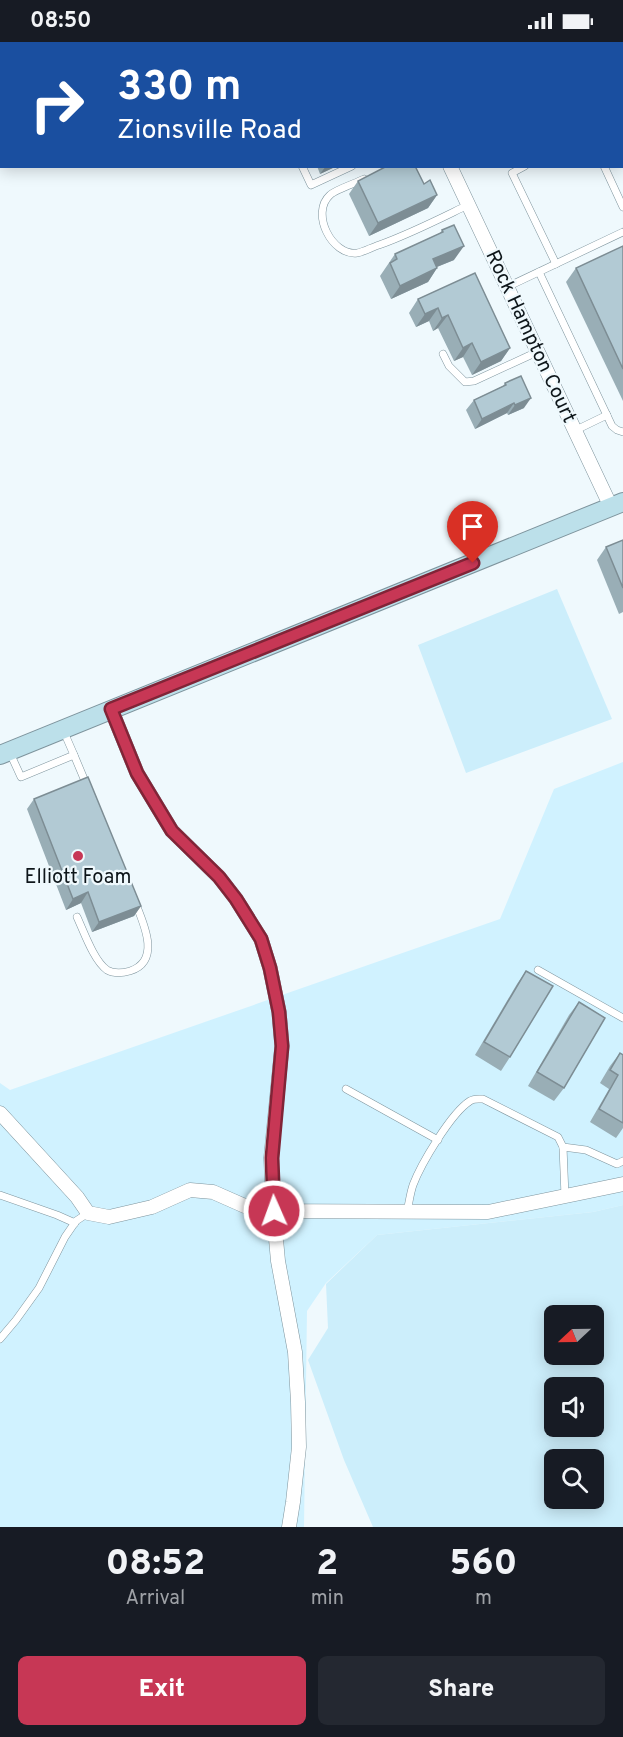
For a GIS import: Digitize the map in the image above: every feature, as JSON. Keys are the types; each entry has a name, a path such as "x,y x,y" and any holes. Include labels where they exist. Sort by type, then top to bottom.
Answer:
{"main road":[{"path":"5,753 617,505"}],"street":[{"name":"Rock Hampton Court","path":"451,168 574,431 617,505"},
{"path":"111,709 137,773 172,831 219,877 236,899 261,939 270,968 279,1012 282,1046 272,1158 274,1211 278,1261 295,1352 298,1402 299,1447 289,1527"},
{"path":"0,1113 77,1197 88,1213 109,1217 152,1207 190,1190 213,1192 256,1211 488,1212 623,1184"}],"lane":[{"path":"303,168 311,185 348,168"},
{"path":"521,168 512,173 556,264"},
{"path":"605,168 623,207"},
{"path":"373,175 330,195 323,208 322,221 329,238 345,250 356,253 394,240 468,205"},
{"path":"507,287 623,232"},
{"path":"539,272 612,426 623,432"},
{"path":"443,354 449,366 465,382 474,381 537,352"},
{"path":"574,431 607,415"},
{"path":"63,729 92,797"},
{"path":"5,753 21,777 74,755"},
{"path":"77,917 99,962 107,970 116,973 134,970 147,956 149,946 130,890"},
{"path":"538,970 623,1018"},
{"path":"346,1089 438,1140"},
{"path":"407,1212 413,1186 427,1156 462,1108 472,1099 483,1099 558,1137 563,1147 566,1197"},
{"path":"563,1147 586,1150 617,1164 623,1161"},
{"path":"0,1195 75,1223"},
{"path":"0,1339 39,1288 65,1237 75,1223 88,1213"}],"shaded area":[{"path":"557,589 612,719 466,773 418,645"},
{"path":"623,762 623,1205 593,1212 377,1235 326,1283 307,1311 304,1527 0,1527 0,1083 10,1090 500,919 554,789"},
{"path":"623,1205 623,1527 373,1527 344,1460 308,1360 328,1328 326,1284 377,1235 593,1212"}],"building":[{"path":"383,168 416,168 424,184 430,180 437,195 378,223 358,181"},
{"path":"454,225 464,246 433,259 437,268 400,286 390,263 397,259 395,254"},
{"path":"623,246 623,369 576,268"},
{"path":"475,273 510,348 481,362 472,343 463,348 448,315 442,318 438,308 425,314 418,299"},
{"path":"521,376 531,398 515,405 514,403 482,419 474,400"},
{"path":"623,540 623,588 606,547"},
{"name":"Elliott Foam","path":"88,777 141,906 99,922 88,892 73,899 34,799"},
{"path":"526,971 553,986 510,1057 484,1042"},
{"path":"579,1002 605,1018 564,1088 537,1072"},
{"path":"620,1053 623,1055 623,1123 599,1109 618,1075 610,1070"}],"place":[{"name":"Elliott Foam","path":"78,856"}],"route":[{"path":"274,1211 272,1158 282,1046 279,1012 261,939 219,877 172,831 137,773 111,709 473,563"}]}
